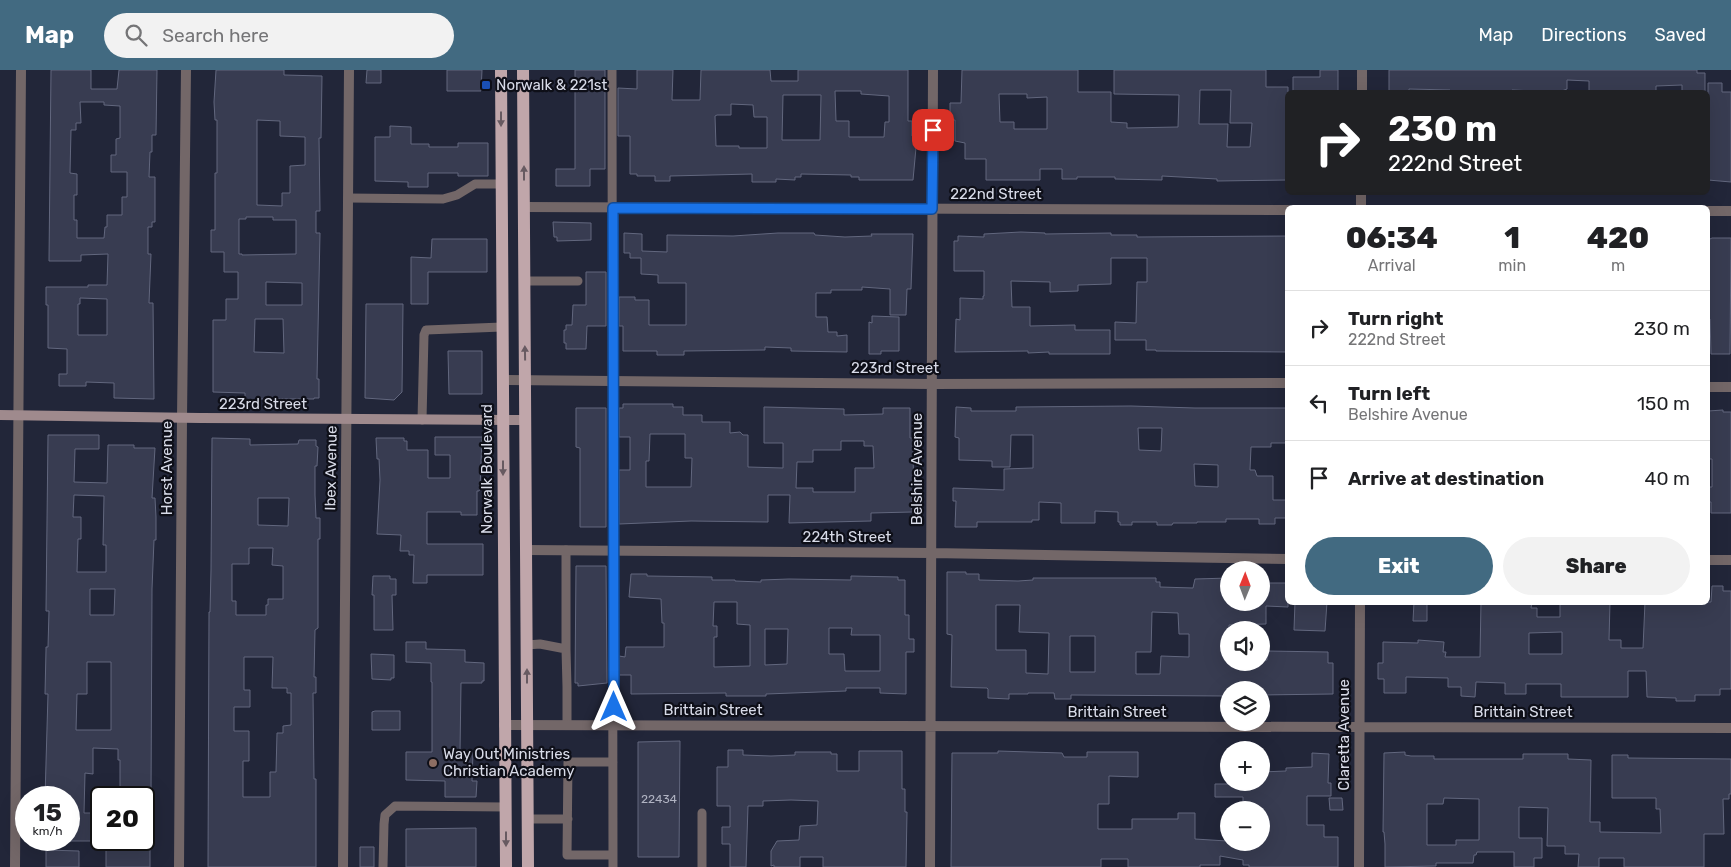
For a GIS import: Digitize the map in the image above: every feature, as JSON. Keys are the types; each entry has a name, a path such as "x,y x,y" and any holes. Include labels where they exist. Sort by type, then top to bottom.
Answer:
{"main road":[{"name":"Norwalk Boulevard","path":"501,70 506,867"},
{"path":"523,70 528,867"}],"street":[{"path":"14,867 21,70"},
{"name":"Horst Avenue","path":"179,867 186,70"},
{"name":"Ibex Avenue","path":"343,867 349,70"},
{"name":"Belshire Avenue","path":"930,867 933,70"},
{"path":"1362,70 1362,90"},
{"name":"222nd Street","path":"524,207 1285,210"},
{"path":"1710,211 1731,211"},
{"name":"223rd Street","path":"502,380 932,384 1285,383"},
{"path":"1710,387 1731,387"},
{"name":"223rd Street","path":"0,415 347,420 525,420"},
{"name":"224th Street","path":"526,550 932,553 1285,559"},
{"path":"1710,560 1731,560"},
{"name":"Claretta Avenue","path":"1359,867 1360,605"},
{"name":"Brittain Street","path":"504,724 930,727 1731,728"}],"lane":[{"path":"612,70 613,867"},
{"path":"348,198 443,199 457,195 475,184 501,184"},
{"path":"524,281 578,281"},
{"path":"422,420 424,335 426,330 502,327"},
{"path":"566,550 567,725"},
{"path":"527,645 540,644 566,649"},
{"path":"613,762 568,762 567,854 613,855"},
{"path":"383,867 385,814 395,806 506,807"},
{"path":"702,813 702,867"},
{"path":"528,819 568,819"}],"building":[{"path":"51,70 91,70 91,89 117,89 119,70 157,70 156,135 152,135 149,177 155,177 155,222 152,222 152,227 148,227 148,254 151,254 149,303 153,303 154,399 114,398 114,383 86,382 86,386 59,386 59,374 67,374 67,349 48,348 46,287 107,285 108,254 81,255 81,261 49,261","holes":["80,102 104,102 104,105 120,106 120,138 116,139 116,155 111,155 111,172 127,172 127,197 122,197 122,215 107,215 107,227 105,227 104,238 77,238 77,220 74,220 74,195 77,195 77,174 70,173 71,130 76,130 76,123 81,123","80,298 107,299 107,335 78,335 78,304 80,304"]},
{"path":"216,70 284,70 284,75 322,76 321,138 319,138 320,211 316,211 316,233 320,233 317,379 319,379 319,398 245,401 245,393 213,392 213,320 226,320 226,299 238,299 238,272 224,272 224,252 211,252 211,230 215,230 215,173 217,173 217,120 215,120","holes":["257,120 280,121 280,136 305,137 305,165 290,166 290,193 282,193 282,206 257,205","246,217 273,217 273,220 296,220 296,254 239,254 239,219 246,219","266,282 302,283 302,305 266,305","255,319 283,319 284,353 254,352"]},
{"path":"367,70 381,70 381,83 366,83"},
{"path":"447,70 482,70 481,91 447,91"},
{"path":"575,70 605,70 605,169 590,169 590,186 556,186 556,169 575,169"},
{"path":"637,70 673,70 672,100 700,100 701,70 770,70 771,81 798,81 798,70 908,70 908,121 912,121 912,136 917,137 913,180 859,180 859,177 851,177 851,175 801,174 801,177 795,177 795,180 776,179 776,182 752,182 752,174 670,176 670,181 655,181 655,176 630,174 630,136 618,136 618,88 637,89","holes":["835,91 861,91 861,94 889,96 889,122 885,122 884,137 849,137 849,121 836,121","783,95 821,95 820,140 782,140","731,104 753,105 754,117 767,117 767,148 716,146 715,116 731,115"]},
{"path":"962,70 1078,70 1078,92 1111,92 1111,122 1127,123 1127,128 1178,127 1179,95 1114,94 1114,70 1266,70 1266,87 1288,87 1288,90 1285,90 1285,180 1217,181 1217,179 1162,176 1162,180 1115,179 1115,177 1062,179 1062,169 1040,169 1040,180 986,180 986,159 965,159 965,143 955,141 955,120 950,120 950,103 961,103","holes":["1200,90 1231,90 1230,123 1252,123 1250,147 1227,147 1228,124 1199,124","999,94 1027,94 1027,98 1047,97 1047,129 1014,129 1014,122 1000,122"]},
{"path":"1320,70 1338,70 1338,90 1293,90 1293,77 1320,77"},
{"path":"1389,70 1697,70 1697,73 1705,73 1705,90 1682,90 1682,85 1656,86 1656,90 1589,90 1589,81 1567,80 1567,89 1564,90 1389,90"},
{"path":"1708,83 1722,83 1722,92 1731,92 1731,182 1710,180 1710,90 1708,90"},
{"path":"390,126 411,127 411,144 429,144 429,147 458,147 458,143 488,143 488,176 428,173 428,187 408,187 408,182 375,181 375,137 390,137"},
{"path":"553,222 591,223 591,240 557,241 557,237 554,237"},
{"path":"1021,232 1045,234 1111,233 1111,235 1137,235 1137,237 1285,236 1285,352 1156,351 1146,350 1146,340 1115,340 1115,322 1136,323 1137,282 1147,282 1147,258 1111,258 1111,284 1078,285 1078,291 1050,292 1050,282 1011,281 1012,307 1030,307 1030,326 1075,325 1075,330 1110,330 1110,354 1049,354 1049,352 1028,353 1028,351 955,352 956,319 960,320 960,298 983,299 984,271 954,271 954,241 958,241 958,236 984,237 984,234"},
{"path":"624,233 642,234 642,251 667,252 667,235 733,236 814,233 815,235 845,237 872,236 871,234 913,234 911,289 907,289 906,315 890,315 890,289 862,287 862,290 831,290 831,293 816,293 816,317 827,317 828,332 837,332 837,336 847,335 847,352 791,351 791,348 765,347 765,350 684,351 684,355 657,355 657,351 623,351 623,326 619,326 619,297 635,297 635,300 649,300 649,325 686,325 686,283 658,283 658,275 641,274 641,258 630,258 630,253 624,253"},
{"path":"1731,238 1730,354 1711,354 1710,239"},
{"path":"432,239 487,239 487,272 428,272 428,304 411,304 411,257 431,258"},
{"path":"586,272 606,272 606,326 587,326 586,349 566,349 564,330 566,330 566,325 572,325 573,305 586,305"},
{"path":"366,304 403,304 402,392 394,400 365,398"},
{"path":"872,316 899,317 899,351 881,351 881,354 869,354 869,322 872,323"},
{"path":"448,351 482,351 482,394 449,394"},
{"path":"623,404 673,404 673,407 683,407 683,415 702,415 702,422 730,422 730,433 740,432 743,435 748,435 748,467 783,468 783,443 764,443 764,407 844,409 844,415 883,414 883,408 910,408 910,438 914,438 914,495 912,495 912,512 871,513 871,521 789,523 790,495 768,495 768,522 691,521 619,524 619,470 630,470 630,437 619,437 619,408 623,408","holes":["650,434 685,434 685,458 692,458 691,487 646,487 646,461 649,461","841,441 864,441 864,446 873,446 874,468 855,468 855,492 813,492 813,488 796,488 797,462 813,462 813,450 841,450"]},
{"path":"956,407 971,408 971,411 1016,411 1016,407 1285,408 1285,443 1271,443 1271,447 1251,447 1250,470 1255,470 1257,476 1273,476 1273,500 1285,500 1285,518 1275,518 1275,524 1259,524 1259,519 1226,519 1226,522 1157,525 1157,522 1132,522 1132,525 1120,525 1120,522 1118,522 1118,512 1095,511 1095,523 1061,523 1061,503 1039,502 1039,520 1032,520 1032,522 977,522 977,527 955,527 956,501 953,501 953,488 1004,490 1004,469 1033,468 1033,435 1011,435 1010,467 992,467 992,461 959,460 959,438 955,437","holes":["1138,428 1162,428 1161,451 1139,450","1194,464 1218,465 1218,487 1195,486"]},
{"path":"576,408 606,408 606,527 580,527 580,448 576,447"},
{"path":"1723,410 1723,412 1731,412 1731,513 1711,513 1712,459 1710,459 1710,411"},
{"path":"48,435 99,435 99,449 75,449 74,482 107,483 108,445 134,445 134,448 155,448 152,498 155,498 156,540 154,540 152,589 151,786 120,786 118,749 93,748 93,774 85,773 84,813 90,813 90,841 80,841 80,786 45,786 48,694 45,694 49,611 46,611","holes":["74,495 104,496 103,545 106,545 106,572 77,572 78,539 81,539 81,517 73,517","90,589 115,589 114,615 90,615","87,662 111,662 111,730 76,730 77,694 87,694"]},
{"path":"435,437 482,437 480,489 477,491 477,515 461,515 461,512 427,512 427,544 483,544 483,575 427,575 427,583 413,583 414,555 409,555 409,551 400,551 401,535 377,534 380,480 376,438 404,438 404,441 407,441 407,450 428,450 428,478 450,478 450,455 435,455"},
{"path":"212,438 250,439 250,445 298,444 299,440 316,440 316,446 318,447 317,466 315,466 315,495 316,518 320,518 320,539 318,539 318,628 315,630 314,677 316,677 316,693 313,693 314,779 316,779 316,867 208,867 209,612","holes":["258,498 289,498 288,526 258,525","249,548 273,548 272,565 283,566 283,599 268,599 266,615 236,615 236,601 232,601 232,564 249,564","244,657 273,657 272,688 287,688 287,693 291,693 291,725 283,726 283,733 277,733 276,772 270,772 270,797 243,797 243,761 249,761 249,731 234,731 234,707 250,707 250,690 244,690"]},
{"path":"576,566 606,566 607,683 578,686 578,683 575,683"},
{"path":"947,572 979,574 979,580 1156,578 1156,582 1160,582 1160,587 1193,588 1195,579 1220,578 1220,611 1266,611 1266,621 1220,621 1220,671 1270,671 1270,651 1328,652 1328,663 1333,663 1333,694 1270,695 1270,681 1220,681 1220,696 1071,695 1071,699 1055,699 1054,693 1009,694 1009,699 988,698 987,688 951,687 952,635 947,634","holes":["996,605 1020,605 1019,632 1049,633 1048,674 1026,673 1026,650 996,650","1152,612 1178,613 1179,634 1189,634 1189,657 1161,656 1160,674 1136,674 1136,652 1151,652","1070,636 1095,636 1095,672 1070,672"]},
{"path":"631,574 712,577 712,580 761,582 761,580 789,579 851,580 851,576 898,577 898,580 905,580 905,615 909,615 909,639 914,639 914,652 906,652 906,694 880,693 880,688 846,688 846,691 766,694 766,696 726,696 726,693 631,694 631,675 619,675 619,656 625,657 626,647 664,647 664,623 662,623 661,599 629,597","holes":["714,602 737,602 737,624 750,625 750,666 714,667 714,637 717,637 717,626 713,626","829,628 852,628 851,635 880,635 880,671 845,671 844,654 829,654","765,629 788,629 787,664 765,665"]},
{"path":"373,576 390,576 390,579 396,579 396,595 392,595 393,630 374,630"},
{"path":"1270,583 1285,583 1285,605 1288,605 1288,607 1270,606"},
{"path":"1712,586 1723,586 1723,591 1731,591 1731,689 1720,689 1720,695 1695,695 1695,701 1676,701 1676,698 1647,697 1646,671 1628,671 1628,697 1561,697 1561,684 1526,684 1526,694 1505,694 1505,683 1476,682 1475,697 1461,696 1461,687 1448,687 1448,678 1406,677 1406,693 1384,693 1384,679 1378,679 1378,663 1383,663 1383,642 1418,643 1418,640 1444,642 1443,652 1446,652 1445,657 1480,657 1481,605 1532,605 1531,608 1537,608 1537,617 1560,617 1560,605 1610,605 1609,640 1621,640 1621,648 1643,648 1645,605 1710,605","holes":["1562,632 1562,654 1529,654 1529,633"]},
{"path":"1295,605 1327,605 1325,631 1294,630"},
{"path":"1414,605 1427,605 1427,621 1413,621"},
{"path":"406,642 426,642 426,649 465,650 465,662 484,663 484,681 482,683 461,683 460,752 473,752 472,781 477,781 476,797 445,797 445,781 406,780 406,752 432,752 432,682 431,663 406,662"},
{"path":"371,654 394,655 394,678 391,678 391,680 372,679"},
{"path":"400,711 400,730 372,730 372,712"},
{"path":"680,741 679,857 638,857 638,742"},
{"path":"728,750 743,750 743,755 771,756 795,755 795,752 831,752 831,754 837,754 837,771 859,771 859,751 902,751 902,789 905,789 905,812 907,812 906,867 823,867 823,857 800,857 800,867 771,866 771,851 777,841 799,840 800,826 817,825 818,801 791,800 763,801 763,806 748,806 746,867 730,867 730,844 722,844 722,827 730,827 730,806 717,806 717,767 728,767"},
{"path":"998,751 1062,753 1064,757 1087,757 1087,752 1138,752 1138,777 1109,776 1109,804 1098,804 1098,829 1132,829 1132,819 1178,819 1178,813 1195,813 1195,839 1220,841 1220,851 1270,851 1270,801 1243,801 1243,797 1215,797 1215,784 1220,784 1220,791 1270,791 1270,772 1286,771 1286,768 1312,767 1312,753 1329,754 1328,783 1331,783 1331,796 1307,796 1307,825 1324,825 1324,837 1338,837 1338,867 1249,867 1249,865 1243,865 1243,860 1220,856 1220,865 1200,865 1200,867 1128,867 1128,859 1101,859 1101,867 951,867 952,753 998,753"},
{"path":"1405,752 1405,755 1411,756 1434,756 1434,759 1523,759 1523,754 1568,754 1568,759 1591,760 1590,822 1600,822 1600,832 1661,833 1660,809 1656,809 1656,798 1612,798 1612,755 1628,755 1628,758 1731,759 1731,794 1729,794 1729,799 1723,799 1724,834 1704,834 1704,867 1624,867 1624,858 1599,858 1599,867 1578,867 1579,854 1565,854 1565,846 1547,846 1548,808 1519,807 1519,838 1542,838 1542,858 1534,858 1534,867 1514,867 1514,852 1477,852 1474,855 1473,863 1436,863 1436,866 1385,867 1383,832 1384,753","holes":["1444,798 1479,799 1479,840 1456,840 1456,845 1427,845 1427,804 1443,804"]},
{"path":"1329,798 1342,798 1343,810 1330,810"},
{"path":"476,828 476,867 406,867 406,829"},
{"path":"360,847 374,847 374,867 360,867"},
{"path":"46,851 79,851 79,867 46,867"},
{"path":"106,851 150,851 150,867 106,867"}],"place":[{"name":"Norwalk & 221st","path":"486,85"},
{"name":"Way Out Ministries Christian Academy","path":"433,763"}],"route":[{"path":"614,707 613,208 932,209 933,130"}]}
